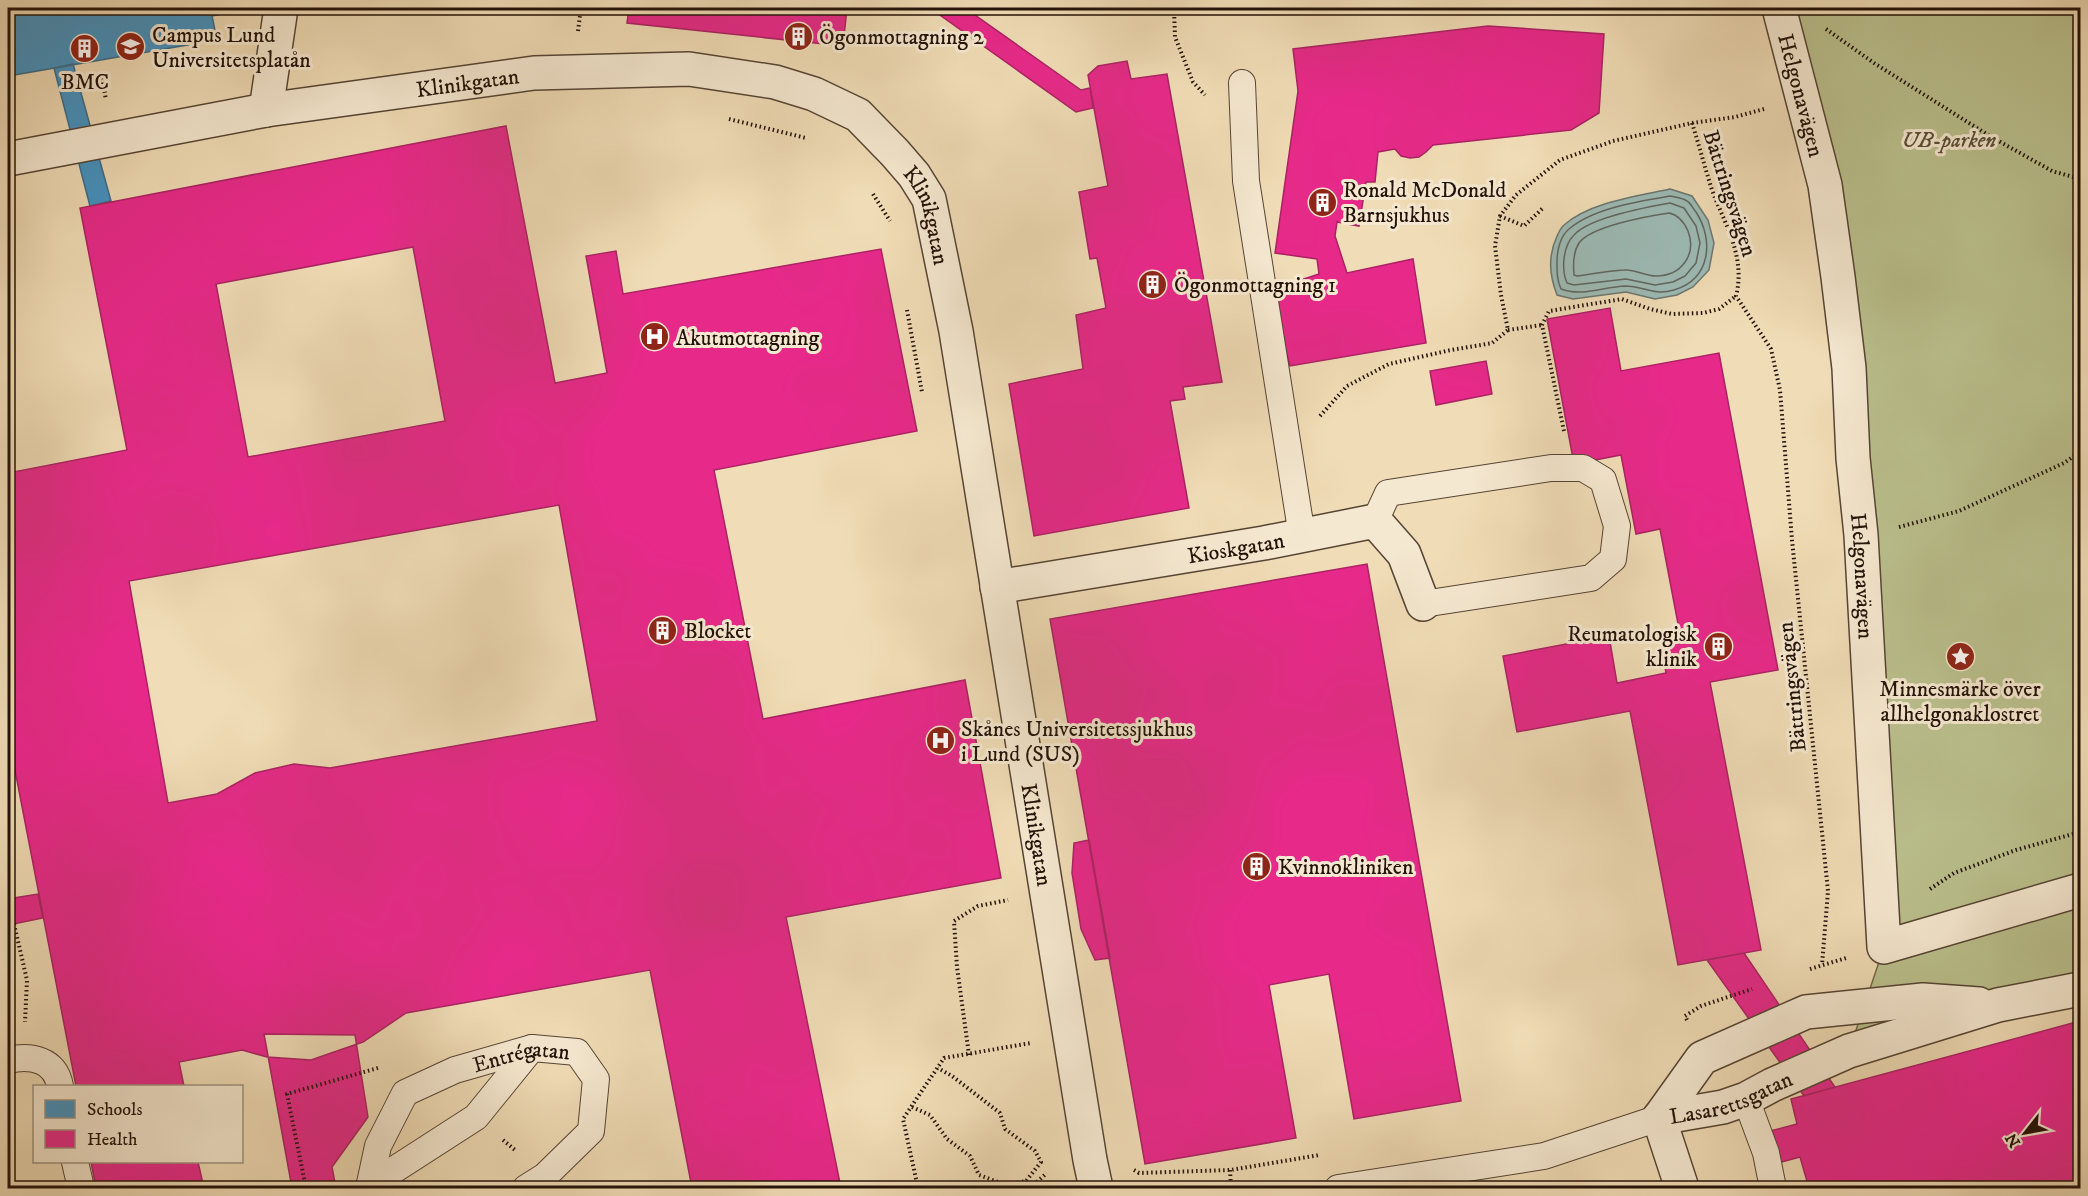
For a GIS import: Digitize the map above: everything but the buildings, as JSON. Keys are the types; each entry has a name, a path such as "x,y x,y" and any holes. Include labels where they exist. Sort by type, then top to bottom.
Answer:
{"street":[{"path":"266,110 281,8"},
{"name":"Helgonavägen","path":"1779,8 1825,186 1849,368 1853,458 1861,536 1884,947 2080,890"},
{"name":"Klinikgatan","path":"8,159 266,110 534,73 689,69 775,82 814,94 858,116 914,175 928,199 956,331 1096,1188"},
{"path":"1375,521 1404,554 1423,604"},
{"name":"Kioskgatan","path":"997,587 1302,536 1375,521"},
{"name":"Lasarettsgatan","path":"1659,1118 1723,1107 1746,1099 1849,1051 1998,1005 2080,989"},
{"path":"1682,1188 1659,1118 1702,1058 1806,1012 1923,1000 1998,1005"}],"lane":[{"path":"1242,83 1246,181 1302,536"},
{"path":"1375,521 1388,493 1551,468 1583,468 1603,480 1617,526 1613,559 1591,578 1423,604"},
{"path":"369,1187 476,1117 532,1048"},
{"name":"Entrégatan","path":"369,1187 378,1146 405,1093 455,1070 532,1048 577,1052 596,1079 591,1131 545,1176 526,1188"},
{"path":"16,1058 48,1064 60,1085"},
{"path":"1746,1099 1766,1153 1773,1188"},
{"name":"Lasarettsgatan","path":"1338,1188 1544,1156 1659,1118"},
{"path":"75,1163 81,1188"}],"path":[{"path":"577,40 581,8"},
{"path":"1174,8 1176,37 1193,82 1244,137"},
{"path":"1821,26 1874,63 1988,135 2052,171 2080,179"},
{"path":"102,78 106,101"},
{"path":"1692,123 1735,117 1802,98"},
{"path":"720,117 810,139"},
{"name":"Bättringsvägen","path":"1508,330 1495,246 1500,216 1516,195 1560,160 1613,141 1692,123 1713,191 1733,238 1739,285 1736,296 1771,349 1780,390 1792,540 1828,891 1822,965"},
{"path":"1500,216 1524,226 1543,208"},
{"path":"1572,468 1542,325 1549,311 1622,299 1672,314 1703,313 1719,309 1736,296"},
{"path":"1290,458 1301,435 1347,386 1389,364 1492,343 1508,330 1542,325"},
{"path":"1861,536 1959,511 2064,464 2080,452"},
{"path":"1921,895 1954,873 2016,850 2080,832"},
{"path":"969,1055 957,967 954,921 978,906 1011,899"},
{"path":"14,924 27,980 16,1058"},
{"path":"918,1188 903,1119 944,1058 1037,1041"},
{"path":"912,1107 930,1116 947,1139 970,1156 979,1175 1006,1185 1026,1181 1041,1161 1035,1150 1005,1129 1000,1113 938,1068"},
{"path":"286,1094 306,1188"},
{"path":"1130,1168 1139,1173 1230,1170 1322,1155"},
{"path":"1230,1170 1231,1188"},
{"path":"1030,1188 1047,1173"}],"green space":[{"name":"UB-parken","path":"1779,8 2080,8 2080,989 1849,1051 1879,962 1853,458"}],"water":[{"path":"1670,189 1692,196 1708,220 1714,243 1709,270 1693,287 1677,295 1655,299 1626,292 1573,299 1557,295 1552,280 1551,258 1554,243 1563,226 1575,217 1601,205"}],"place":[{"name":"Ögonmottagning 2","path":"798,36"},
{"name":"Campus Lund Universitetsplatån","path":"131,47"},
{"name":"BMC","path":"85,49"},
{"name":"Ronald McDonald Barnsjukhus","path":"1322,202"},
{"name":"Ögonmottagning 1","path":"1153,284"},
{"name":"Akutmottagning","path":"655,337"},
{"name":"Blocket","path":"663,630"},
{"name":"Reumatologisk klinik","path":"1718,646"},
{"name":"Minnesmärke över allhelgonaklostret","path":"1960,656"},
{"name":"Skånes Universitetssjukhus i Lund (SUS)","path":"940,741"},
{"name":"Kvinnokliniken","path":"1257,866"}]}
